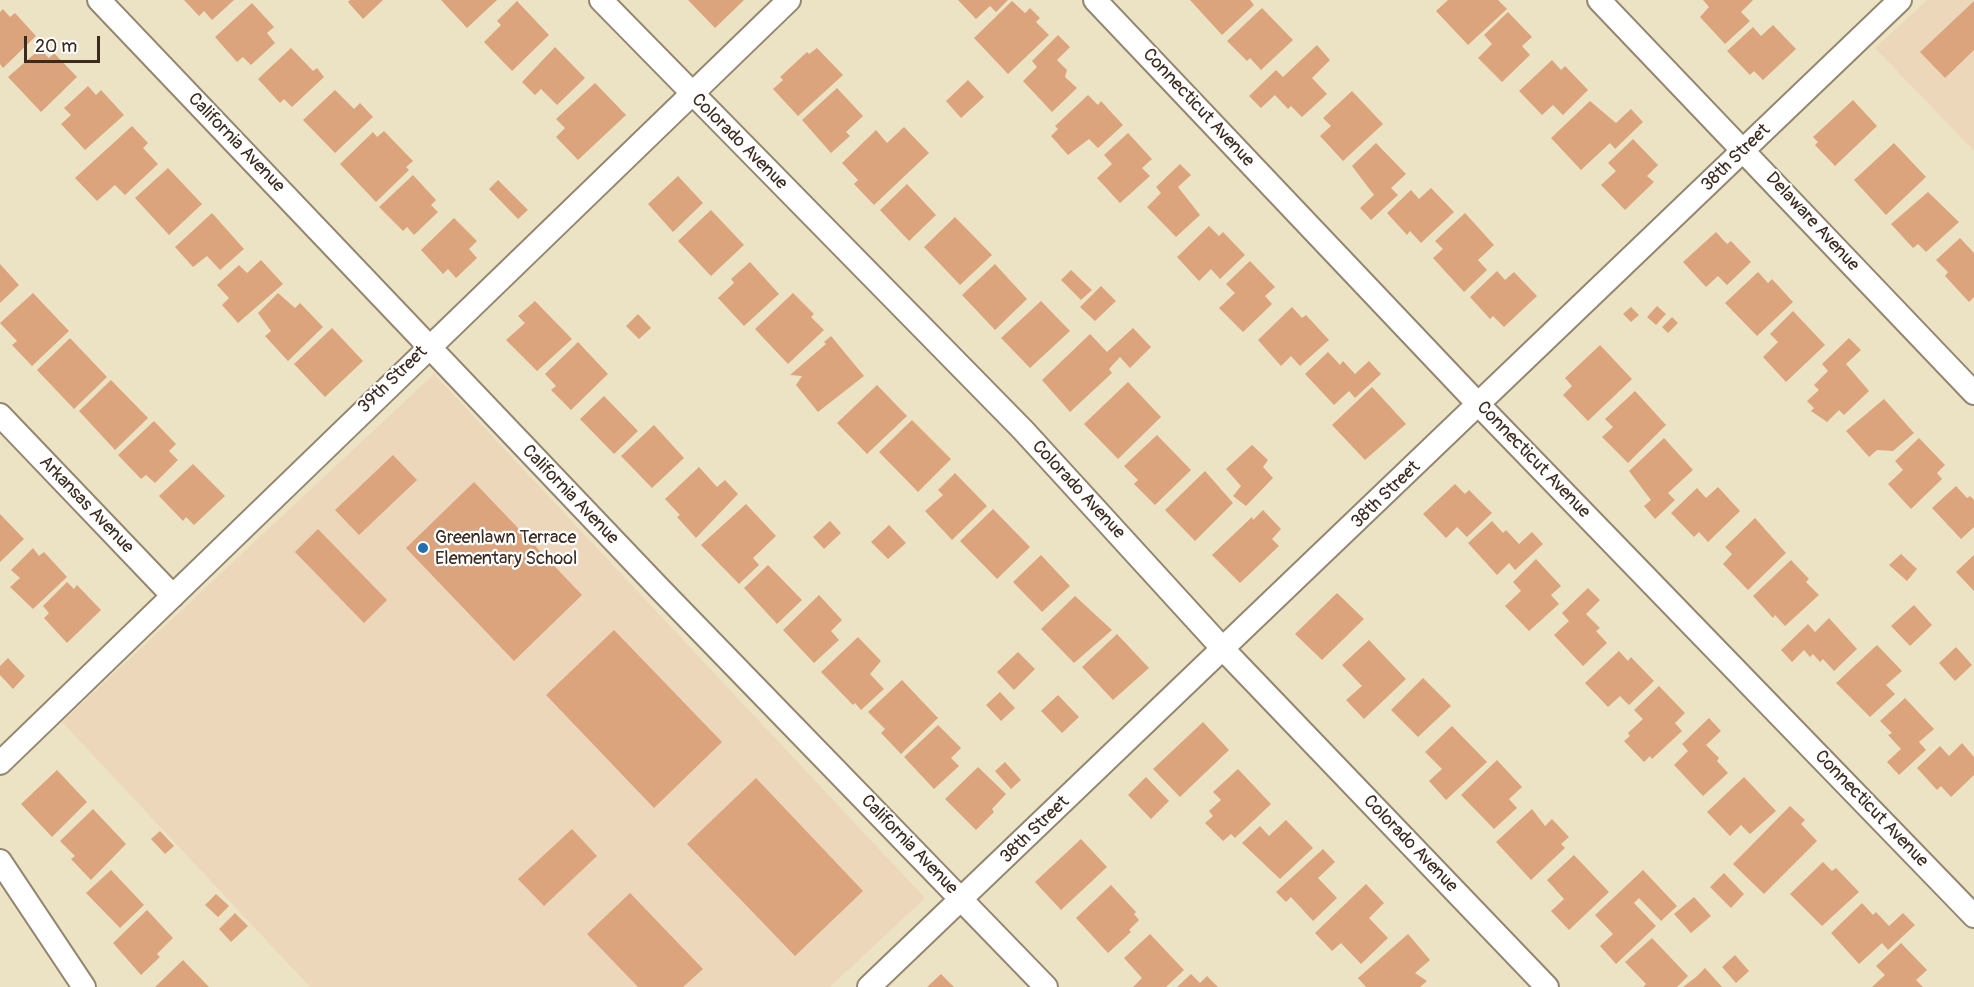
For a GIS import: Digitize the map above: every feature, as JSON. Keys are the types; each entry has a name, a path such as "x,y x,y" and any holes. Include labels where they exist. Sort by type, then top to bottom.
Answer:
{"street":[{"name":"California Avenue","path":"99,0 428,346 1046,987"},
{"name":"Colorado Avenue","path":"601,0 1023,430 1224,650 1547,987"},
{"name":"39th Street","path":"0,763 428,346 789,0"},
{"name":"Connecticut Avenue","path":"1095,0 1480,406 1974,916"},
{"name":"Delaware Avenue","path":"1599,0 1974,393"},
{"name":"38th Street","path":"869,987 1480,406 1900,0"},
{"name":"Arkansas Avenue","path":"0,415 173,596"},
{"path":"0,861 84,987"}],"shaded area":[{"path":"1927,0 1974,0 1974,151 1875,48"},
{"name":"Greenlawn Terrace Elementary School","path":"434,374 925,898 830,987 310,987 62,722"}],"building":[{"path":"184,0 234,0 212,20 204,11 199,16"},
{"path":"350,0 383,0 363,19 348,2"},
{"path":"441,0 497,0 467,28"},
{"path":"688,0 744,0 715,28"},
{"path":"958,0 1008,0 996,12 990,6 976,19"},
{"path":"1190,0 1250,0 1254,5 1222,35"},
{"path":"1448,0 1498,0 1507,9 1468,45 1436,11"},
{"path":"1703,0 1753,0 1741,12 1750,21 1725,44 1700,17 1709,7"},
{"path":"517,1 549,35 512,71 484,42 501,25 497,21"},
{"path":"1012,1 1025,13 1030,8 1040,18 1036,22 1049,35 1008,74 974,38"},
{"path":"1974,1 1974,50 1945,78 1920,52"},
{"path":"252,3 274,27 267,33 275,43 251,65 243,57 237,62 215,37"},
{"path":"1262,8 1293,40 1261,70 1250,58 1247,61 1227,41"},
{"path":"3,9 10,17 15,13 36,36 3,68 0,64 0,12"},
{"path":"1508,12 1532,37 1522,46 1530,55 1502,82 1478,58 1492,44 1484,35"},
{"path":"1773,25 1796,49 1763,80 1754,71 1750,75 1727,51 1753,27 1761,36"},
{"path":"1058,35 1070,47 1057,60 1067,70 1065,77 1077,88 1052,112 1023,81 1037,67 1032,61"},
{"path":"1317,45 1330,60 1312,78 1327,94 1302,117 1291,106 1288,109 1275,95 1261,108 1249,96 1276,70 1283,77"},
{"path":"555,47 585,78 557,105 541,89 535,95 522,82"},
{"path":"291,48 313,71 317,68 324,77 292,107 284,99 280,103 258,79"},
{"path":"817,48 843,75 798,116 773,89 783,80 780,77 807,52 809,54"},
{"path":"40,49 49,58 54,53 77,77 41,112 8,77"},
{"path":"1552,60 1561,70 1565,66 1588,90 1563,115 1553,105 1542,115 1519,91"},
{"path":"968,80 984,97 961,118 946,101"},
{"path":"595,83 626,115 578,160 556,137 565,128 556,119"},
{"path":"88,86 96,95 101,90 124,115 85,150 61,124 71,115 64,108"},
{"path":"837,88 863,116 846,132 850,136 831,153 802,120"},
{"path":"335,90 354,109 360,103 373,117 335,153 303,120"},
{"path":"1352,91 1383,124 1343,161 1320,136 1331,126 1323,118"},
{"path":"1088,95 1098,105 1101,101 1123,125 1098,148 1089,139 1068,155 1051,136 1058,129 1055,126"},
{"path":"1853,100 1877,126 1835,166 1815,145 1818,142 1813,137"},
{"path":"1590,101 1616,123 1631,109 1643,122 1615,149 1610,143 1581,170 1551,138"},
{"path":"132,126 148,143 143,148 158,164 125,195 115,185 97,201 75,178"},
{"path":"904,127 929,153 874,205 854,184 858,180 842,163 876,130 887,143"},
{"path":"384,131 413,161 406,167 409,170 376,202 340,164 373,132 377,137"},
{"path":"1128,133 1152,159 1142,168 1150,176 1120,203 1097,178 1112,164 1104,155"},
{"path":"1633,139 1658,165 1647,176 1654,182 1625,210 1601,185 1616,171 1608,163"},
{"path":"1376,143 1406,174 1391,188 1398,195 1371,220 1360,208 1374,195 1352,166"},
{"path":"1894,143 1926,177 1886,215 1854,180"},
{"path":"1180,164 1191,175 1178,187 1200,215 1176,237 1147,207 1161,193 1156,187"},
{"path":"168,168 202,204 169,235 135,198"},
{"path":"413,175 436,200 431,205 438,212 414,235 407,227 403,231 379,207"},
{"path":"678,176 703,203 673,232 648,204"},
{"path":"498,180 528,210 518,219 489,189"},
{"path":"907,184 936,215 909,241 880,210"},
{"path":"1431,188 1454,212 1421,243 1410,231 1407,235 1387,213 1411,190 1419,199"},
{"path":"1928,192 1959,222 1926,252 1918,244 1913,248 1891,224"},
{"path":"711,210 744,245 711,276 678,241"},
{"path":"212,213 244,249 220,270 207,256 193,267 175,247"},
{"path":"1465,213 1494,245 1478,260 1487,270 1464,292 1433,258 1443,249 1435,241"},
{"path":"955,217 992,255 960,285 924,247"},
{"path":"454,218 477,241 469,249 477,258 456,278 448,269 443,274 421,250"},
{"path":"1209,226 1219,236 1223,232 1245,255 1220,279 1211,269 1199,281 1177,257"},
{"path":"1716,232 1727,244 1731,241 1751,262 1727,285 1718,276 1706,287 1683,262"},
{"path":"1960,238 1974,253 1974,297 1969,302 1945,276 1948,272 1936,260"},
{"path":"261,260 283,284 238,323 222,305 229,298 217,285 239,265 247,273"},
{"path":"1250,261 1275,287 1265,296 1272,304 1243,332 1219,308 1235,293 1226,284"},
{"path":"750,262 779,294 744,326 718,298 734,283 731,279"},
{"path":"0,264 19,285 0,303"},
{"path":"995,264 1027,299 995,330 962,295"},
{"path":"1071,270 1092,290 1081,300 1061,280"},
{"path":"1497,271 1505,280 1514,272 1537,296 1504,327 1493,316 1490,319 1470,297"},
{"path":"1758,272 1768,283 1772,279 1793,302 1757,336 1725,303"},
{"path":"1101,286 1116,301 1095,321 1080,307"},
{"path":"33,293 69,331 32,366 12,345 17,341 0,323"},
{"path":"278,293 295,308 300,303 323,327 288,361 265,336 271,331 258,313"},
{"path":"793,293 814,314 811,317 824,330 788,364 755,329"},
{"path":"535,301 572,339 537,371 506,340 525,323 518,316"},
{"path":"1041,301 1070,331 1030,368 1001,338"},
{"path":"1657,306 1666,314 1656,325 1647,317"},
{"path":"1292,307 1302,318 1306,315 1329,340 1300,366 1291,356 1281,366 1258,340"},
{"path":"1631,307 1639,315 1631,322 1623,314"},
{"path":"1793,311 1825,345 1786,382 1763,357 1778,342 1770,334"},
{"path":"638,314 651,328 639,339 626,326"},
{"path":"1672,317 1678,323 1668,333 1662,327"},
{"path":"332,328 363,361 325,397 294,364"},
{"path":"1133,328 1151,347 1130,368 1120,357 1109,369 1112,373 1070,412 1042,380 1090,334 1107,352"},
{"path":"831,336 864,376 818,412 796,385 802,376 790,375 826,344 824,342"},
{"path":"70,338 107,377 74,409 37,370"},
{"path":"1849,338 1861,350 1846,364 1869,391 1844,415 1839,410 1827,422 1811,411 1814,408 1807,401 1819,390 1814,385 1828,371 1822,364"},
{"path":"578,342 608,374 571,410 551,390 556,386 545,374"},
{"path":"1600,345 1632,379 1588,421 1563,395 1572,386 1565,378"},
{"path":"1328,352 1340,365 1343,361 1355,374 1369,361 1381,374 1355,398 1349,391 1334,405 1305,374"},
{"path":"111,380 148,418 115,450 79,411"},
{"path":"1128,382 1161,417 1118,459 1084,424"},
{"path":"877,385 907,416 867,454 837,423"},
{"path":"1372,387 1406,424 1365,460 1332,425"},
{"path":"1635,391 1666,425 1628,463 1602,437 1613,427 1605,419"},
{"path":"604,396 638,431 614,454 580,419"},
{"path":"1884,399 1914,433 1893,451 1877,450 1869,457 1846,431"},
{"path":"912,420 951,459 918,492 879,452"},
{"path":"154,421 176,444 169,451 178,460 155,483 146,475 141,479 118,455"},
{"path":"654,425 684,458 652,488 621,456"},
{"path":"1157,435 1191,470 1155,505 1134,484 1138,480 1124,466"},
{"path":"1664,438 1693,470 1668,493 1675,500 1655,519 1644,506 1651,500 1629,471"},
{"path":"1919,438 1945,465 1937,473 1942,479 1911,509 1888,484 1903,470 1895,461"},
{"path":"1252,445 1268,460 1263,467 1273,478 1246,506 1233,496 1241,486 1226,469"},
{"path":"393,455 417,480 359,535 335,510"},
{"path":"193,464 225,496 194,525 186,517 183,521 159,496"},
{"path":"699,467 717,487 725,480 738,494 696,538 677,517 680,515 665,499"},
{"path":"1205,471 1233,503 1195,541 1165,510"},
{"path":"955,473 987,506 952,540 925,511 943,495 938,490"},
{"path":"474,482 582,595 514,661 406,548"},
{"path":"1455,484 1465,494 1469,490 1492,513 1467,537 1457,527 1446,538 1423,514"},
{"path":"1956,486 1967,498 1970,496 1974,500 1974,527 1961,539 1932,508"},
{"path":"1718,487 1740,511 1708,542 1699,532 1694,537 1671,513 1697,488 1706,498"},
{"path":"746,504 776,536 753,558 759,565 739,584 701,545"},
{"path":"993,509 1030,547 997,579 960,541"},
{"path":"1263,510 1281,529 1272,539 1279,546 1240,583 1212,555 1252,517 1253,520"},
{"path":"0,514 24,539 0,562"},
{"path":"1755,518 1786,553 1748,590 1723,564 1732,554 1725,547"},
{"path":"830,521 841,533 824,549 813,537"},
{"path":"1492,521 1503,533 1506,530 1519,544 1532,532 1543,544 1515,570 1509,563 1497,575 1468,543"},
{"path":"889,525 906,543 888,559 871,542"},
{"path":"318,529 387,600 364,623 295,552"},
{"path":"33,548 39,556 44,552 67,577 33,609 10,587 20,578 11,570"},
{"path":"1901,554 1917,569 1907,581 1889,565"},
{"path":"1041,555 1070,586 1042,612 1013,582"},
{"path":"1974,555 1974,591 1956,572"},
{"path":"1536,559 1561,586 1551,595 1559,604 1529,631 1505,606 1521,591 1513,582"},
{"path":"1791,560 1809,579 1806,582 1819,595 1785,626 1775,615 1773,618 1753,596"},
{"path":"768,565 802,600 777,624 744,588"},
{"path":"67,582 74,589 77,585 101,610 67,643 44,618 49,613 43,606"},
{"path":"1588,588 1600,600 1586,614 1600,628 1596,631 1607,643 1583,666 1554,635 1569,621 1562,613"},
{"path":"1337,593 1364,619 1322,660 1295,634"},
{"path":"819,595 842,620 831,631 839,640 814,663 783,630"},
{"path":"1075,596 1112,630 1074,663 1041,629"},
{"path":"1914,605 1932,625 1910,646 1891,626"},
{"path":"1829,618 1857,649 1834,671 1823,659 1820,662 1813,654 1810,657 1804,650 1792,662 1781,650 1808,624 1815,632"},
{"path":"614,630 722,742 654,808 546,695"},
{"path":"1117,634 1149,668 1113,700 1082,667"},
{"path":"858,637 881,661 870,674 884,689 861,710 855,703 853,705 821,672"},
{"path":"1369,640 1406,679 1364,719 1346,700 1362,686 1342,665"},
{"path":"1877,645 1902,671 1886,685 1895,694 1870,717 1836,683"},
{"path":"1956,647 1972,665 1955,681 1939,663"},
{"path":"1619,651 1628,661 1631,657 1654,681 1629,705 1620,696 1608,707 1585,683"},
{"path":"1018,652 1035,669 1014,690 997,672"},
{"path":"8,658 25,676 13,689 0,675 0,666"},
{"path":"1423,678 1451,706 1418,737 1391,710"},
{"path":"902,680 938,718 901,754 881,733 885,729 868,712"},
{"path":"1659,686 1685,713 1675,723 1682,731 1652,759 1650,756 1644,762 1624,741 1630,736 1628,733 1643,719 1634,710"},
{"path":"1000,692 1015,708 1001,721 986,705"},
{"path":"1058,695 1079,717 1062,733 1041,711"},
{"path":"1905,698 1934,729 1919,742 1926,750 1899,775 1887,762 1901,749 1888,735 1892,733 1880,721"},
{"path":"1709,718 1721,731 1706,745 1719,758 1717,761 1728,773 1703,796 1674,765 1688,751 1682,744"},
{"path":"1203,722 1229,750 1180,797 1153,769"},
{"path":"938,725 961,748 951,758 959,766 934,789 904,757"},
{"path":"1452,726 1487,762 1446,800 1429,781 1442,769 1425,752"},
{"path":"1962,743 1974,757 1974,775 1951,797 1941,786 1937,790 1917,768 1940,746 1949,756"},
{"path":"1497,760 1522,787 1509,799 1517,808 1494,829 1461,795"},
{"path":"1005,762 1021,780 1011,789 995,771"},
{"path":"978,767 1006,794 992,809 994,812 976,830 945,799"},
{"path":"1238,769 1271,804 1235,838 1231,834 1223,841 1205,823 1213,816 1209,811 1221,800 1213,792"},
{"path":"57,770 87,802 52,837 21,804"},
{"path":"1146,777 1169,801 1151,819 1128,795"},
{"path":"1744,777 1776,811 1750,834 1741,825 1730,836 1707,812"},
{"path":"756,778 863,891 795,956 687,844"},
{"path":"1790,806 1805,820 1801,824 1817,841 1764,894 1733,864"},
{"path":"93,809 126,844 91,880 71,859 75,856 60,841"},
{"path":"1532,809 1545,826 1552,819 1569,837 1561,844 1565,848 1531,880 1496,842"},
{"path":"1286,820 1313,848 1280,879 1242,843 1260,826 1269,836"},
{"path":"572,829 597,856 544,906 518,879"},
{"path":"160,831 174,846 165,854 151,839"},
{"path":"1081,839 1107,867 1061,910 1035,882"},
{"path":"1323,849 1335,862 1318,878 1337,898 1313,921 1291,897 1286,902 1276,892"},
{"path":"1574,855 1609,892 1569,930 1551,911 1564,899 1547,880"},
{"path":"1823,862 1832,871 1836,868 1859,892 1822,926 1790,894"},
{"path":"111,870 144,905 120,928 86,893"},
{"path":"1643,870 1677,906 1661,921 1639,898 1634,903 1656,926 1616,964 1600,946 1613,934 1595,915"},
{"path":"1724,873 1744,894 1731,908 1710,887"},
{"path":"1366,884 1384,903 1369,918 1388,938 1361,964 1341,943 1332,951 1315,933"},
{"path":"1111,885 1136,912 1134,914 1139,920 1129,930 1131,932 1108,953 1076,918"},
{"path":"630,893 703,969 683,987 638,987 587,934"},
{"path":"216,894 229,906 218,917 205,905"},
{"path":"1694,897 1711,916 1691,933 1674,914"},
{"path":"1862,903 1873,915 1876,912 1889,926 1903,913 1915,925 1888,950 1882,943 1859,964 1831,933"},
{"path":"147,910 173,938 157,954 160,957 141,975 113,943"},
{"path":"235,913 248,926 231,942 219,929"},
{"path":"1150,934 1184,970 1166,987 1133,987 1142,978 1124,958"},
{"path":"1408,934 1430,960 1415,973 1427,981 1420,987 1366,987 1358,978"},
{"path":"1652,938 1688,976 1677,987 1643,987 1646,984 1625,962"},
{"path":"1901,943 1927,970 1916,980 1923,987 1872,987 1885,975 1876,966"},
{"path":"1735,955 1749,971 1736,983 1722,967"},
{"path":"183,960 209,987 155,987"},
{"path":"1705,968 1722,987 1683,987 1696,977"},
{"path":"941,974 954,987 927,987"},
{"path":"1191,974 1200,983 1207,976 1218,987 1177,987"}],"place":[{"name":"Greenlawn Terrace Elementary School","path":"423,548"}]}
